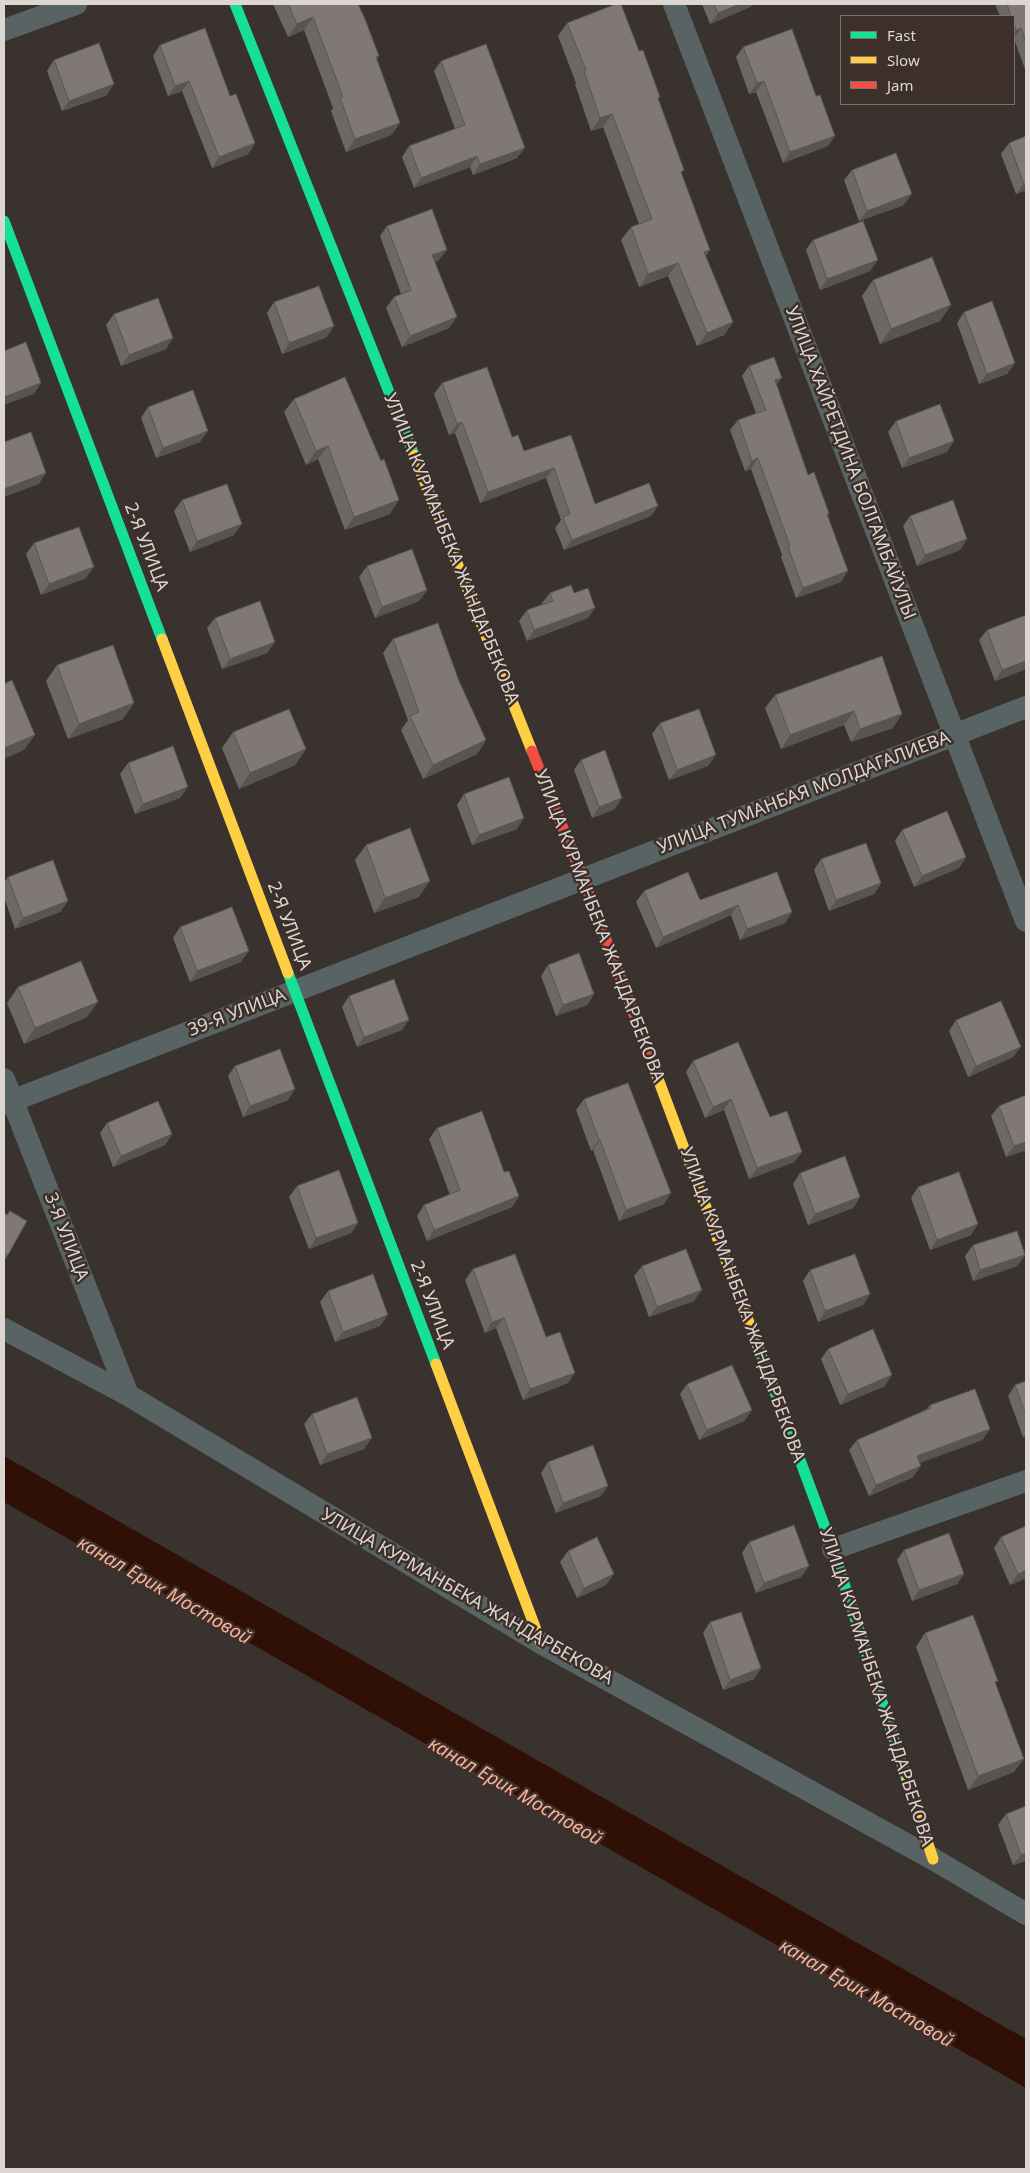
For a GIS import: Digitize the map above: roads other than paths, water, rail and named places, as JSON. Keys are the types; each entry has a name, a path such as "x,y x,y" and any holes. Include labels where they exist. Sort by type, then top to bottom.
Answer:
{"street":[{"path":"4,30 76,4"},
{"name":"УЛИЦА КУРМАНБЕКА ЖАНДАРБЕКОВА","path":"235,4 583,878 833,1549 933,1859"},
{"name":"УЛИЦА ХАЙРЕТДИНА БОЛГАМБАЙУЛЫ","path":"674,4 1026,921"},
{"name":"2-Я УЛИЦА","path":"4,221 541,1643"},
{"name":"УЛИЦА ТУМАНБАЯ МОЛДАГАЛИЕВА","path":"583,878 1026,707"},
{"name":"39-Я УЛИЦА","path":"8,1102 583,878"},
{"name":"3-Я УЛИЦА","path":"4,1079 8,1102 128,1395"},
{"name":"УЛИЦА КУРМАНБЕКА ЖАНДАРБЕКОВА","path":"4,1329 128,1395 541,1643 933,1859 1026,1914"},
{"path":"833,1549 1026,1482"}],"water":[{"name":"канал Ерик Мостовой","path":"4,1456 1026,2039 1026,2088 4,1502"}]}
